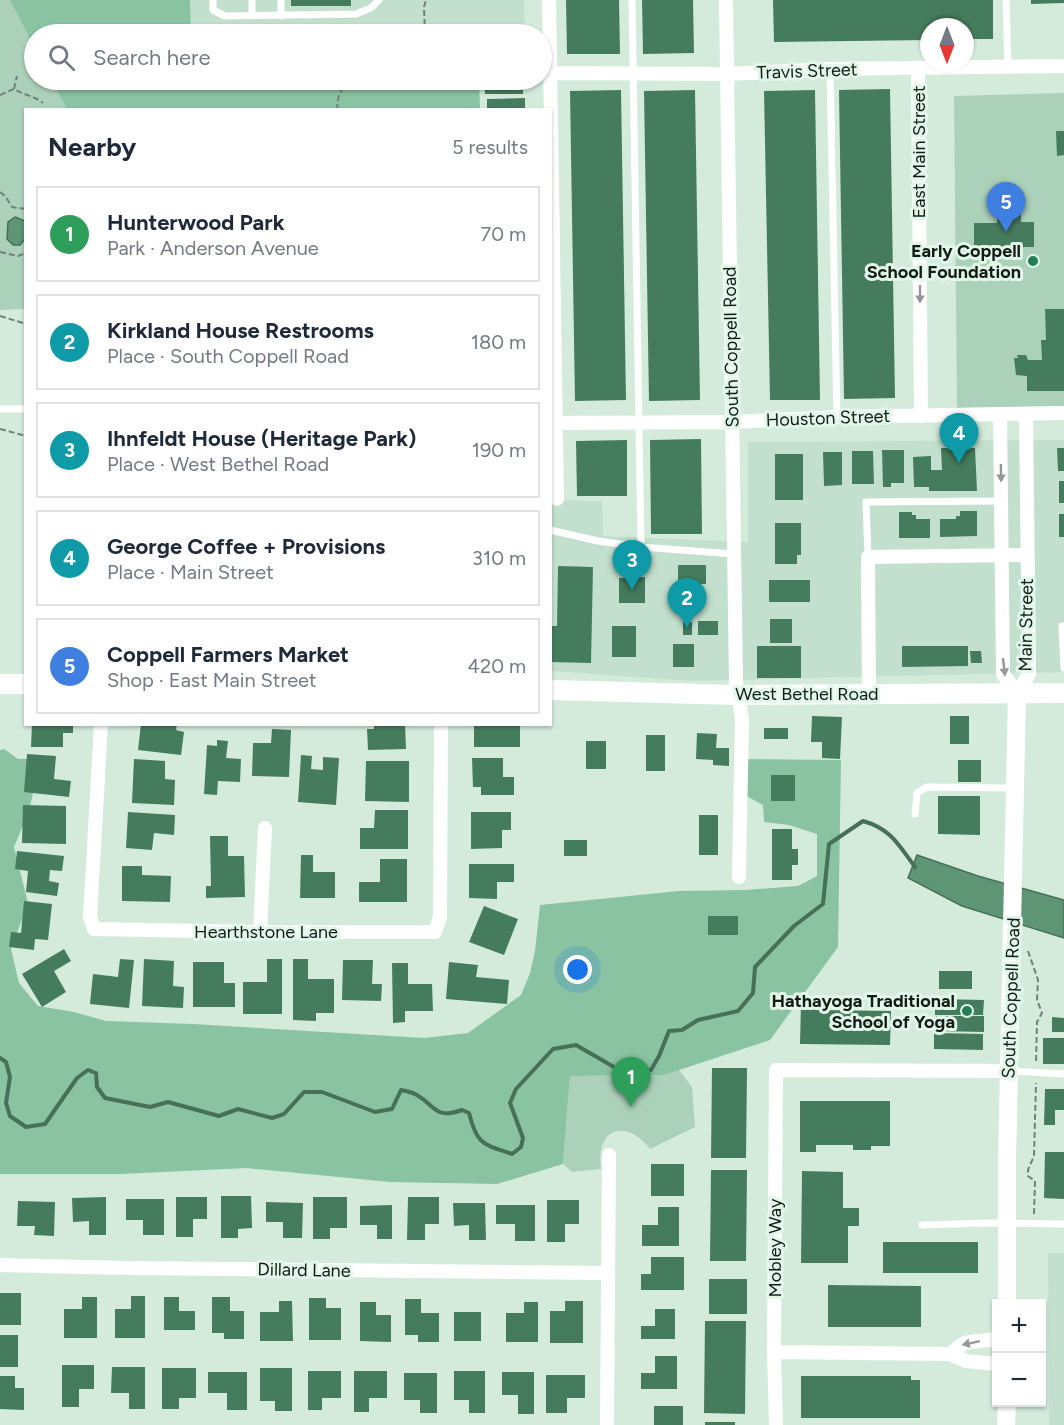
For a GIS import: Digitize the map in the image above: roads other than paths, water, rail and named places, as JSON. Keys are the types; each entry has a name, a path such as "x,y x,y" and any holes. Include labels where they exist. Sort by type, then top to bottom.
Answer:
{"main road":[{"path":"0,684 24,684"},
{"name":"West Bethel Road","path":"552,690 737,695 1064,693"}],"street":[{"path":"549,0 549,24"},
{"name":"South Coppell Road","path":"726,0 737,695 742,719 739,876"},
{"name":"Travis Street","path":"552,73 727,74 830,69 1064,66"},
{"name":"East Main Street","path":"918,68 921,416"},
{"path":"550,90 551,108"},
{"path":"552,190 557,499"},
{"name":"Houston Street","path":"556,423 732,422 837,417 1064,413"},
{"name":"Main Street","path":"1000,414 1003,674 1017,693 1029,674 1026,415"},
{"path":"869,694 868,557 1027,555"},
{"name":"South Coppell Road","path":"1007,1299 1017,693"},
{"name":"Hearthstone Lane","path":"101,726 90,917 94,929 260,932 435,932 440,917 441,726"},
{"path":"260,932 265,828"},
{"name":"Mobley Way","path":"776,1425 774,1352 776,1070 1009,1071"},
{"path":"607,1425 609,1155"},
{"name":"Dillard Lane","path":"0,1265 607,1273"},
{"path":"950,1354 964,1342 992,1339"},
{"path":"774,1352 950,1354 966,1361 992,1364"},
{"path":"1006,1425 1007,1407"}],"lane":[{"path":"213,0 213,10 225,16 356,14 371,8 379,0"},
{"path":"252,0 252,16"},
{"path":"281,0 281,16"},
{"path":"632,0 641,547"},
{"path":"1006,0 1008,67"},
{"path":"830,69 837,417"},
{"path":"0,409 24,409"},
{"path":"868,557 866,502 1002,501"},
{"path":"552,530 598,541 641,547 734,554"},
{"path":"1062,626 1064,668"},
{"path":"915,814 917,793 927,787 1015,788"},
{"path":"1009,1071 1064,1074"},
{"path":"922,1225 1064,1224"}],"waterway":[{"path":"0,1058 6,1062 10,1077 6,1103 10,1116 26,1127 45,1124 77,1078 88,1070 96,1073 97,1087 105,1098 150,1107 168,1102 219,1116 238,1109 272,1118 284,1114 304,1092 322,1092 375,1112 392,1109 401,1090 415,1094 440,1112 453,1113 462,1110 469,1113 475,1132 483,1142 512,1154 521,1147 523,1138 510,1103 516,1089 553,1049 576,1045 614,1067 639,1072 651,1070 669,1031 682,1030 698,1020 738,1011 753,993 755,967 794,926 823,904 829,844 863,821 887,833 915,867"}],"place":[{"name":"Coppell Farmers Market","path":"1006,232"},
{"name":"Early Coppell School Foundation","path":"1033,261"},
{"name":"George Coffee + Provisions","path":"959,463"},
{"name":"Ihnfeldt House (Heritage Park)","path":"632,590"},
{"name":"Kirkland House Restrooms","path":"687,628"},
{"name":"Hathayoga Traditional School of Yoga","path":"967,1011"},
{"name":"Hunterwood Park","path":"631,1107"}]}
